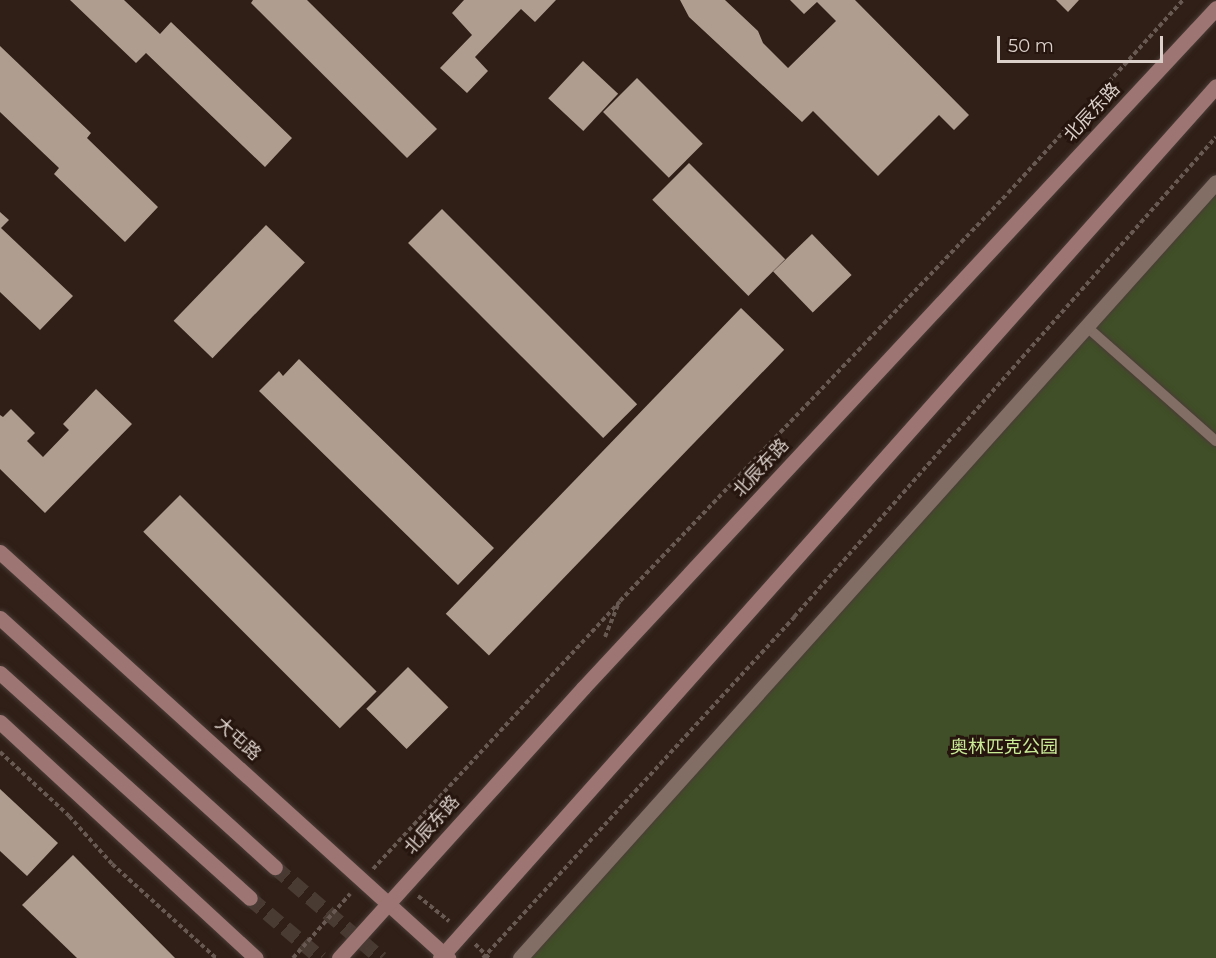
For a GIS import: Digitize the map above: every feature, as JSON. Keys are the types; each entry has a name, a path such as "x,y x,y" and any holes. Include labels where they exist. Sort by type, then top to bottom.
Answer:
{"main road":[{"name":"北辰东路","path":"339,958 388,902 1216,8"},
{"path":"444,957 1216,86"},
{"name":"大屯路","path":"0,552 388,902 444,957"},
{"path":"0,618 275,867"},
{"path":"0,673 250,898"},
{"path":"0,722 256,958"}],"street":[{"path":"520,958 1216,182"}],"lane":[{"path":"1087,327 1216,441"}],"path":[{"path":"293,958 620,601 1008,193 1182,0"},
{"path":"388,902 419,896 463,933 486,957 802,608 1216,137"},
{"path":"0,752 69,816 112,864 216,958"}],"green space":[{"name":"奥林匹克公园","path":"1216,194 1216,958 531,958"}],"building":[{"path":"70,0 124,0 160,34 171,22 292,138 265,167 146,53 136,63"},
{"path":"253,0 307,0 437,129 407,158 251,3"},
{"path":"464,0 556,0 535,22 521,9 475,57 488,71 467,93 440,68 472,35 452,13"},
{"path":"680,0 725,0 758,31 763,43 788,68 836,21 817,2 804,14 790,0 855,0 969,115 954,130 939,115 878,176 813,111 802,122 689,17"},
{"path":"1056,0 1079,0 1068,12"},
{"path":"0,46 91,133 87,138 158,207 125,242 54,174 59,168 0,112"},
{"path":"583,61 618,94 583,131 548,98"},
{"path":"637,78 703,144 669,178 603,112"},
{"path":"689,163 785,259 748,296 652,200"},
{"path":"442,209 637,404 603,438 408,243"},
{"path":"0,212 9,220 1,228 73,296 40,330 0,292"},
{"path":"266,225 305,263 212,358 174,321"},
{"path":"812,234 852,275 813,313 773,272"},
{"path":"741,308 784,350 489,655 446,614"},
{"path":"299,359 494,548 458,585 259,391 279,371 283,376"},
{"path":"96,389 132,424 45,513 0,469 0,415 3,417 11,409 35,433 27,441 43,457 69,430 63,424"},
{"path":"180,495 377,692 340,728 143,532"},
{"path":"408,667 448,707 407,749 366,709"},
{"path":"0,789 58,843 27,876 0,851"},
{"path":"73,855 175,958 77,958 22,905"}],"tunnel":[{"path":"275,867 381,958"},
{"path":"250,898 321,958"}]}
